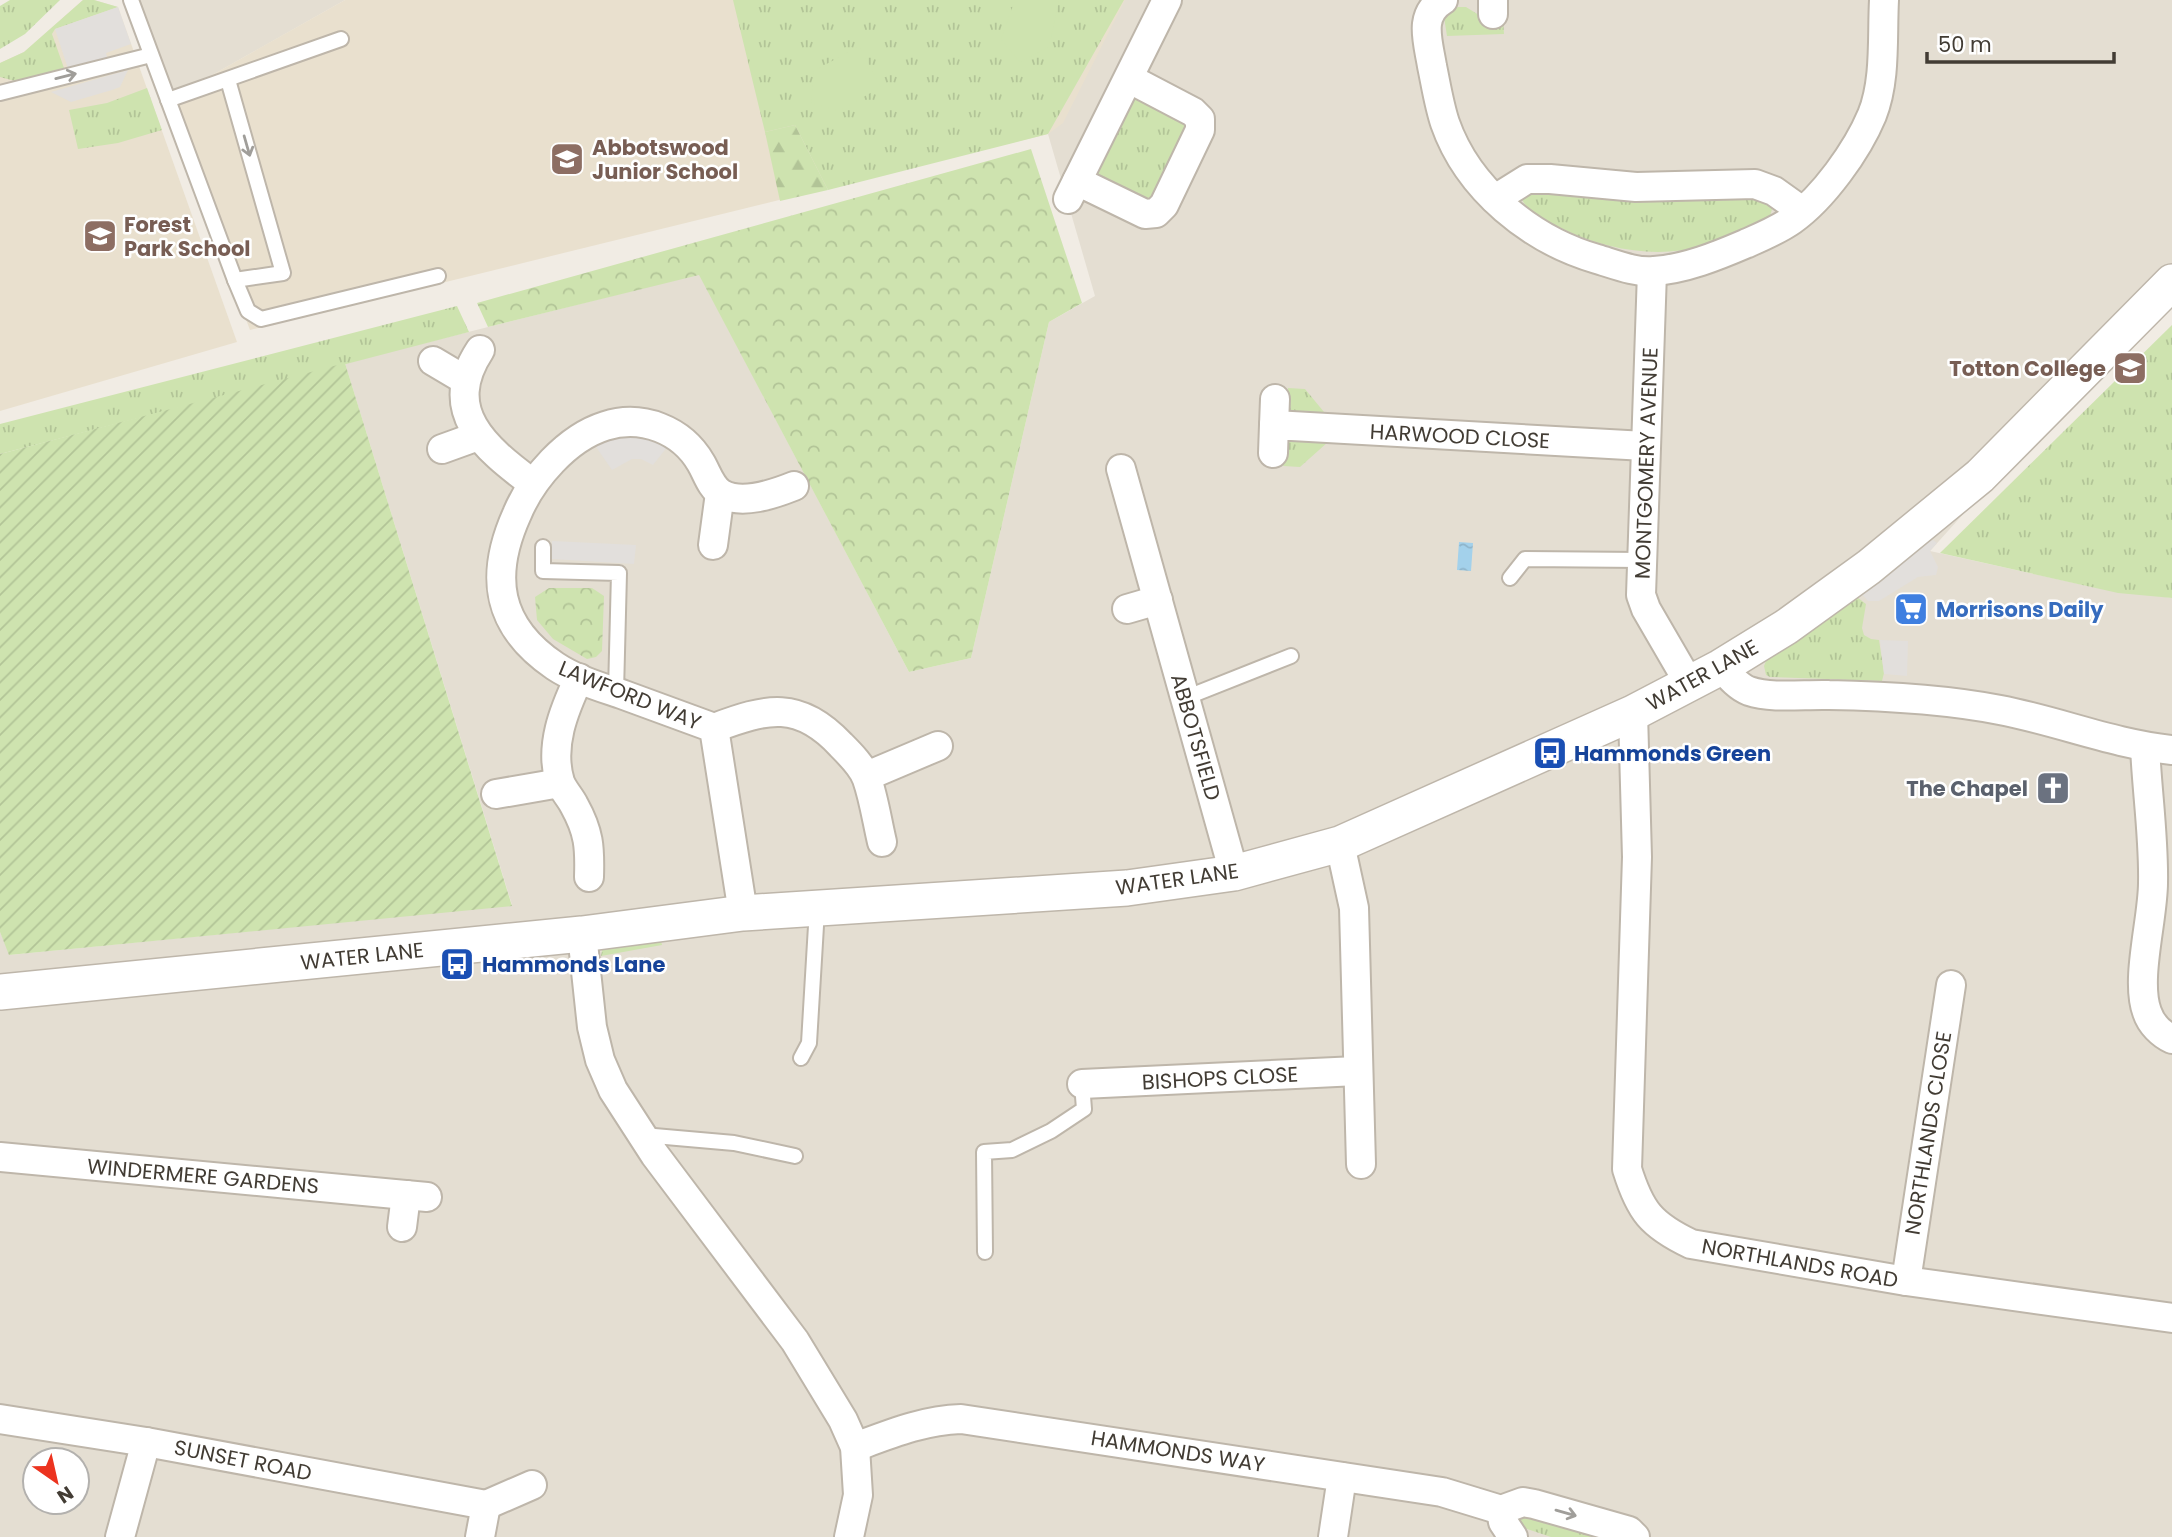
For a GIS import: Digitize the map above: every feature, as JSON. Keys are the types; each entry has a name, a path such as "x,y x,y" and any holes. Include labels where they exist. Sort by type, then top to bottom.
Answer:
{"street":[{"path":"1130,79 1193,112 1200,119 1200,130 1164,205 1156,213 1145,214 1072,190 1130,79 1167,0"},
{"path":"1443,0 1432,6 1425,22 1436,89 1445,123 1458,151 1495,199 1547,240 1584,255 1652,272 1725,253 1761,237 1802,211 1837,173 1872,115 1880,79 1884,0"},
{"path":"1495,199 1527,179 1636,187 1755,184 1774,191 1802,211"},
{"name":"MONTGOMERY AVENUE","path":"1652,272 1641,595 1646,609 1689,683"},
{"name":"WATER LANE","path":"0,992 582,934 743,913 1127,888 1234,873 1340,844 1633,712 1721,667 1786,627 1870,567 1979,476 2172,282"},
{"path":"480,349 465,380 470,417 478,436 498,457 532,483"},
{"path":"433,361 465,380"},
{"name":"HARWOOD CLOSE","path":"1273,453 1275,412 1645,446"},
{"name":"LAWFORD WAY","path":"720,493 688,445 670,431 646,423 625,422 604,426 565,451 532,483 509,530 500,580 503,603 515,626 534,650 556,667 714,728 743,913"},
{"path":"442,449 478,436"},
{"name":"ABBOTSFIELD","path":"1121,469 1234,873"},
{"path":"713,545 720,493 733,498 756,497 776,494 794,486"},
{"path":"1127,609 1158,600"},
{"path":"1721,667 1748,690 1765,694 1940,700 2002,710 2159,749 2152,911 2143,988 2147,1013 2157,1029 2172,1039"},
{"path":"579,678 566,704 559,727 556,754 560,783 583,823 590,846 589,877"},
{"path":"714,728 764,712 785,711 810,720 830,733 867,776 882,842"},
{"name":"NORTHLANDS ROAD","path":"1633,712 1637,857 1627,1169 1635,1195 1647,1214 1666,1232 1691,1244 1906,1281 2172,1318"},
{"path":"867,776 938,746"},
{"path":"496,794 560,783"},
{"path":"1340,844 1354,908 1361,1164"},
{"path":"582,934 593,1027 600,1060 613,1090 642,1135 795,1341 832,1399 855,1447 858,1495 849,1537"},
{"name":"NORTHLANDS CLOSE","path":"1906,1281 1951,985"},
{"name":"BISHOPS CLOSE","path":"1082,1084 1357,1072"},
{"name":"WINDERMERE GARDENS","path":"0,1157 416,1196 402,1227"},
{"name":"SUNSET ROAD","path":"0,1419 146,1442 486,1505"},
{"name":"HAMMONDS WAY","path":"855,1447 919,1424 961,1419 1441,1492 1501,1510 1522,1502 1534,1504 1629,1531 1635,1537"},
{"path":"120,1537 146,1442"},
{"path":"1333,1537 1342,1477"},
{"path":"480,1537 486,1505 532,1485"},
{"path":"1501,1510 1503,1522 1513,1537"}],"lane":[{"path":"131,0 248,311 261,319 438,276"},
{"path":"168,100 341,40"},
{"path":"0,93 151,55"},
{"path":"228,80 283,272 235,280"},
{"path":"543,547 543,571 619,573 616,692"},
{"path":"1510,578 1525,559 1642,560"},
{"path":"1185,698 1291,656"},
{"path":"801,1058 809,1043 817,909"},
{"path":"985,1252 984,1152 1012,1150 1051,1131 1084,1109 1082,1084"},
{"path":"642,1135 734,1143 795,1156"}],"shaded area":[{"name":"Forest Park School","path":"83,0 94,0 118,7 237,342 0,411 0,63 24,52"},
{"path":"131,0 345,0 168,100"},
{"name":"Abbotswood Junior School","path":"345,0 1125,0 1063,123 1048,134 250,330 164,102"},
{"path":"1124,0 2172,0 2172,282 1930,551 2088,586 2172,598 2172,1537 0,1537 0,932 10,955 512,905 345,363 699,274 909,672 971,658 1049,322 1095,296 1048,134"},
{"path":"118,7 131,44 106,53 109,65 70,75 55,29"},
{"path":"128,70 120,87 71,102 51,92"},
{"path":"622,431 672,441 653,465 641,459 632,459 612,470 594,444"},
{"path":"1926,538 1929,542 1933,540 1937,543 1930,551 1938,567 1936,575 1918,577 1879,601 1868,601 1857,589 1889,573 1910,558 1907,553"},
{"path":"552,541 636,545 634,564 552,559"},
{"path":"1880,640 1908,641 1907,676 1884,674"}],"green space":[{"path":"10,0 60,0 25,34 0,49 0,6"},
{"path":"83,0 94,0 118,7 55,29 52,34 64,68 15,81 0,77 0,63 24,52"},
{"path":"733,0 1124,0 1048,134 828,190 795,125 765,132"},
{"path":"1015,0 1059,0 1049,47 1020,62 1001,39"},
{"path":"1466,7 1487,20 1503,20 1504,34 1447,36 1444,17 1450,10"},
{"path":"859,46 881,87 839,111 811,103 814,71"},
{"path":"147,88 162,130 118,143 78,149 69,110 107,103"},
{"path":"1141,95 1192,123 1157,204 1091,178 1133,97"},
{"path":"795,125 828,190 780,201 765,132"},
{"path":"1031,149 1082,303 1049,322 971,658 909,672 699,275 488,327 477,303"},
{"path":"1526,188 1752,193 1773,206 1770,216 1710,243 1684,250 1649,252 1614,247 1580,237 1546,221 1535,215 1522,200"},
{"path":"457,306 469,332 0,454 0,424"},
{"name":"Totton College","path":"2172,325 2172,598 2118,593 1940,553"},
{"path":"345,363 512,906 9,955 0,932 0,454"},
{"path":"1288,388 1305,389 1329,418 1294,420 1287,411"},
{"path":"1328,438 1328,442 1300,467 1283,466 1287,439"},
{"path":"549,588 592,588 604,596 602,651 596,657 587,659 553,639 537,620 535,597"},
{"path":"1857,597 1866,604 1862,628 1864,635 1879,640 1884,673 1882,681 1766,675 1766,661"},
{"path":"660,937 662,945 601,956 603,946"},
{"path":"1523,1514 1612,1537 1551,1537 1521,1527 1520,1519"}],"water":[{"path":"1459,542 1473,543 1471,571 1457,570"}],"place":[{"name":"Abbotswood Junior School","path":"567,159"},
{"name":"Forest Park School","path":"100,236"},
{"name":"Totton College","path":"2130,368"},
{"name":"Morrisons Daily","path":"1911,609"},
{"name":"Hammonds Green","path":"1550,753"},
{"name":"The Chapel","path":"2053,788"},
{"name":"Hammonds Lane","path":"457,964"}]}
